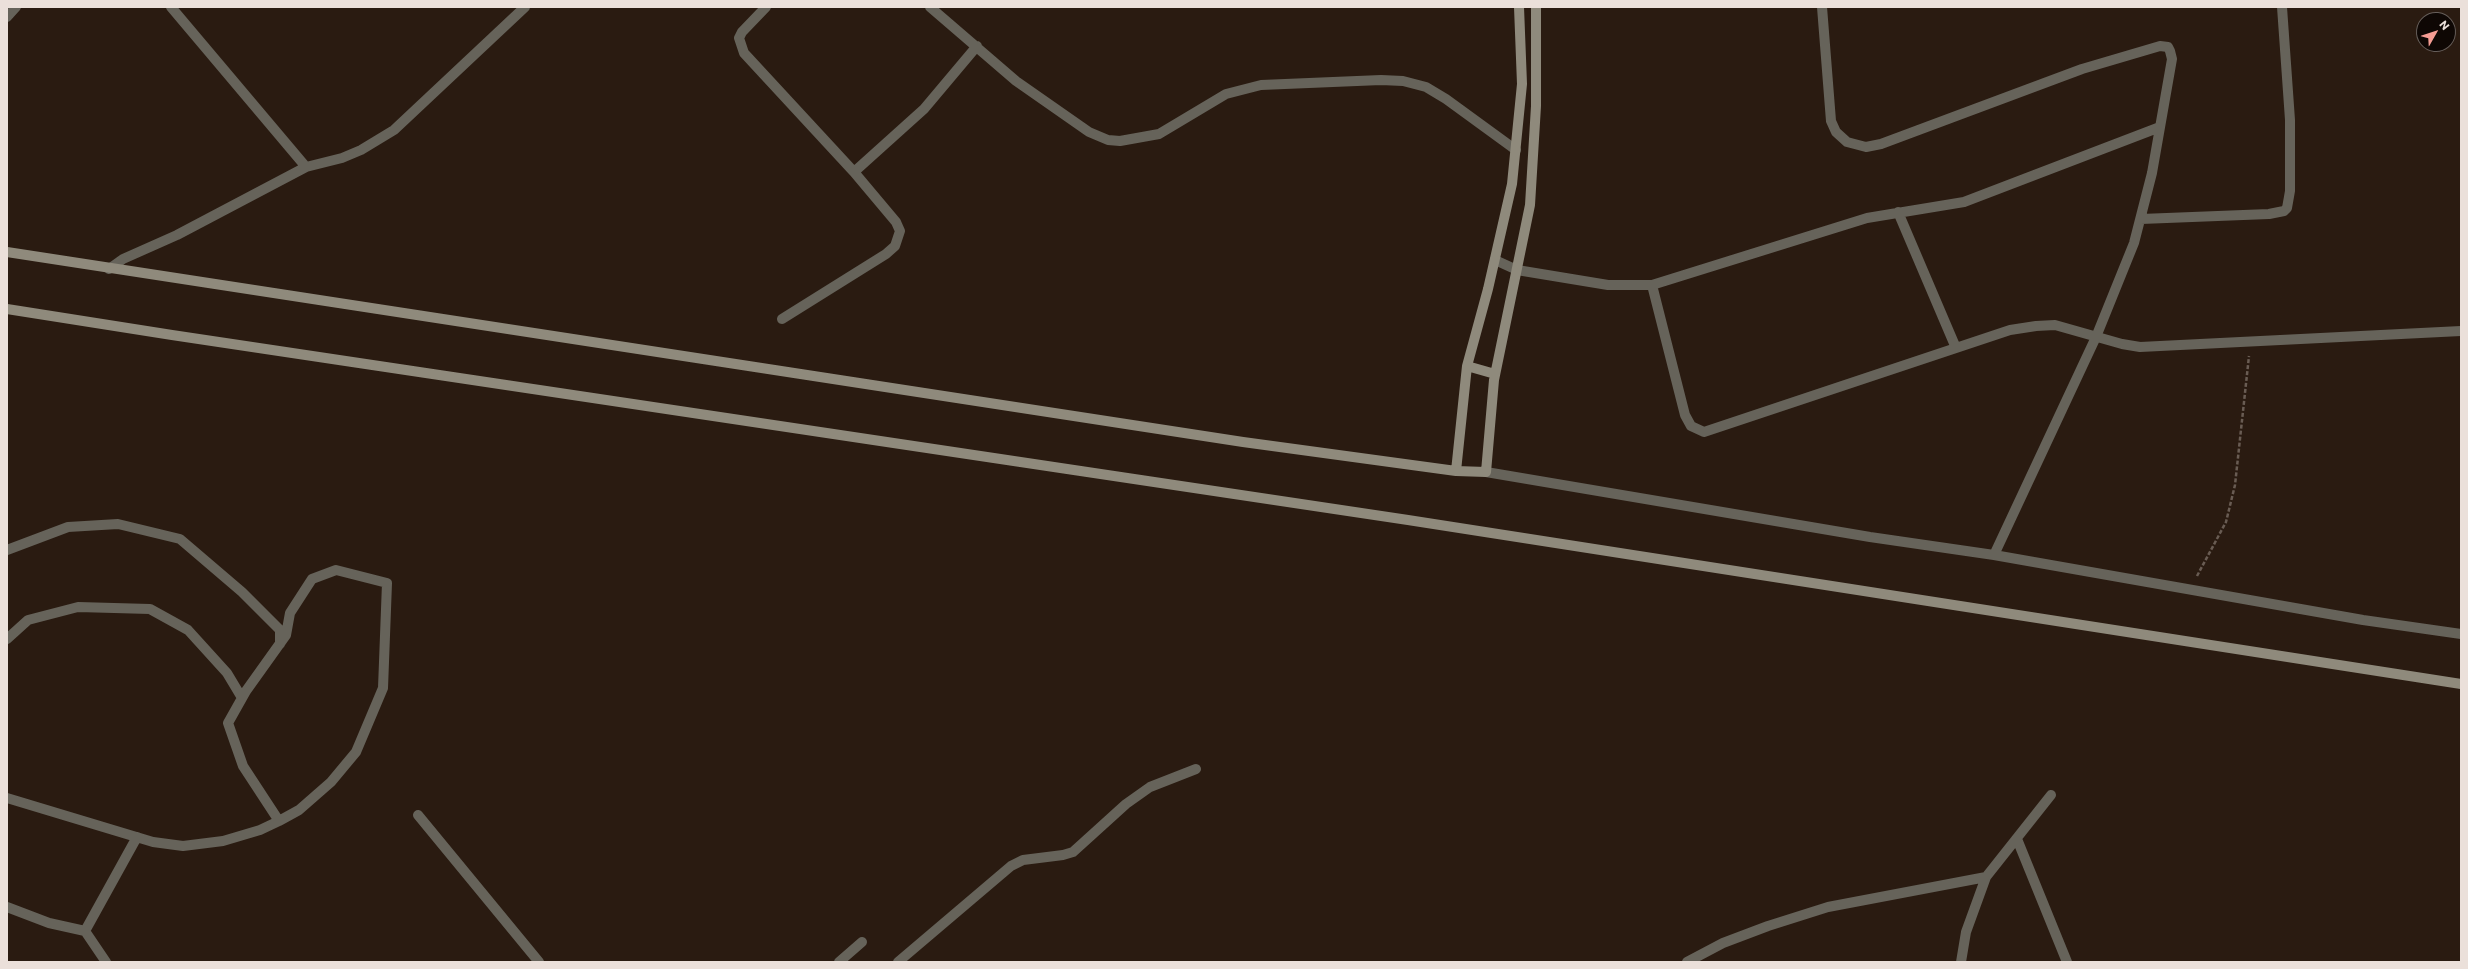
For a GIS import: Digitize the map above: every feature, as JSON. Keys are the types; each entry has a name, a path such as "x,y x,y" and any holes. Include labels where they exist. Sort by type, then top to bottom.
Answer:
{"street":[{"path":"7,17 16,7"},
{"path":"171,7 306,168"},
{"path":"109,269 123,259 177,235 306,168 342,158 361,150 394,130 525,7"},
{"path":"766,7 742,32 739,38 744,53 854,172 896,222 900,231 898,239 886,254 782,319"},
{"path":"930,7 1016,81 1088,132 1108,140 1120,141 1159,134 1226,94 1261,85 1381,80 1403,81 1426,87 1446,99 1516,150"},
{"path":"1456,471 1468,366 1495,260 1512,184 1522,84 1518,7"},
{"path":"1486,472 1495,374 1530,205 1536,106 1536,7"},
{"path":"1822,7 1830,122 1836,132 1847,142 1866,147 1881,144 2082,69 2164,46 2170,51 2172,59 2142,219 2096,337 1994,555"},
{"path":"2142,219 2269,214 2284,211 2287,208 2290,192 2290,120 2282,7"},
{"path":"854,172 924,109 977,46"},
{"path":"1495,260 1517,270 1608,285 1652,285 1867,218 1964,202 2160,127"},
{"path":"1898,212 1956,348"},
{"path":"7,252 109,269 1228,440 1456,471 1486,472 1870,537 1994,555 2363,620 2461,634"},
{"path":"1652,285 1685,416 1691,426 1704,432 2010,330 2036,326 2055,325 2122,344 2140,347 2251,340 2461,331"},
{"path":"7,309 180,337 1416,521 2461,684"},
{"path":"1468,366 1495,374"},
{"path":"7,550 68,528 118,524 180,540 242,592 280,630 280,644"},
{"path":"7,798 153,842 183,846 223,841 260,830 279,821 299,810 331,782 356,752 383,688 388,582 336,570 312,579 290,614 286,635 242,698 228,723 243,766 279,821"},
{"path":"7,639 28,620 78,607 150,609 188,630 227,673 242,698"},
{"path":"898,962 1011,866 1023,860 1063,855 1073,852 1126,804 1150,787 1196,769"},
{"path":"1961,962 1966,932 1986,877 2051,796"},
{"path":"418,815 539,962"},
{"path":"85,931 137,837"},
{"path":"2017,839 2067,962"},
{"path":"1687,962 1723,943 1768,926 1828,907 1986,877"},
{"path":"7,907 49,923 85,931 106,962"},
{"path":"839,962 862,942"}],"path":[{"path":"2190,589 2226,522 2235,485 2251,340"}]}
